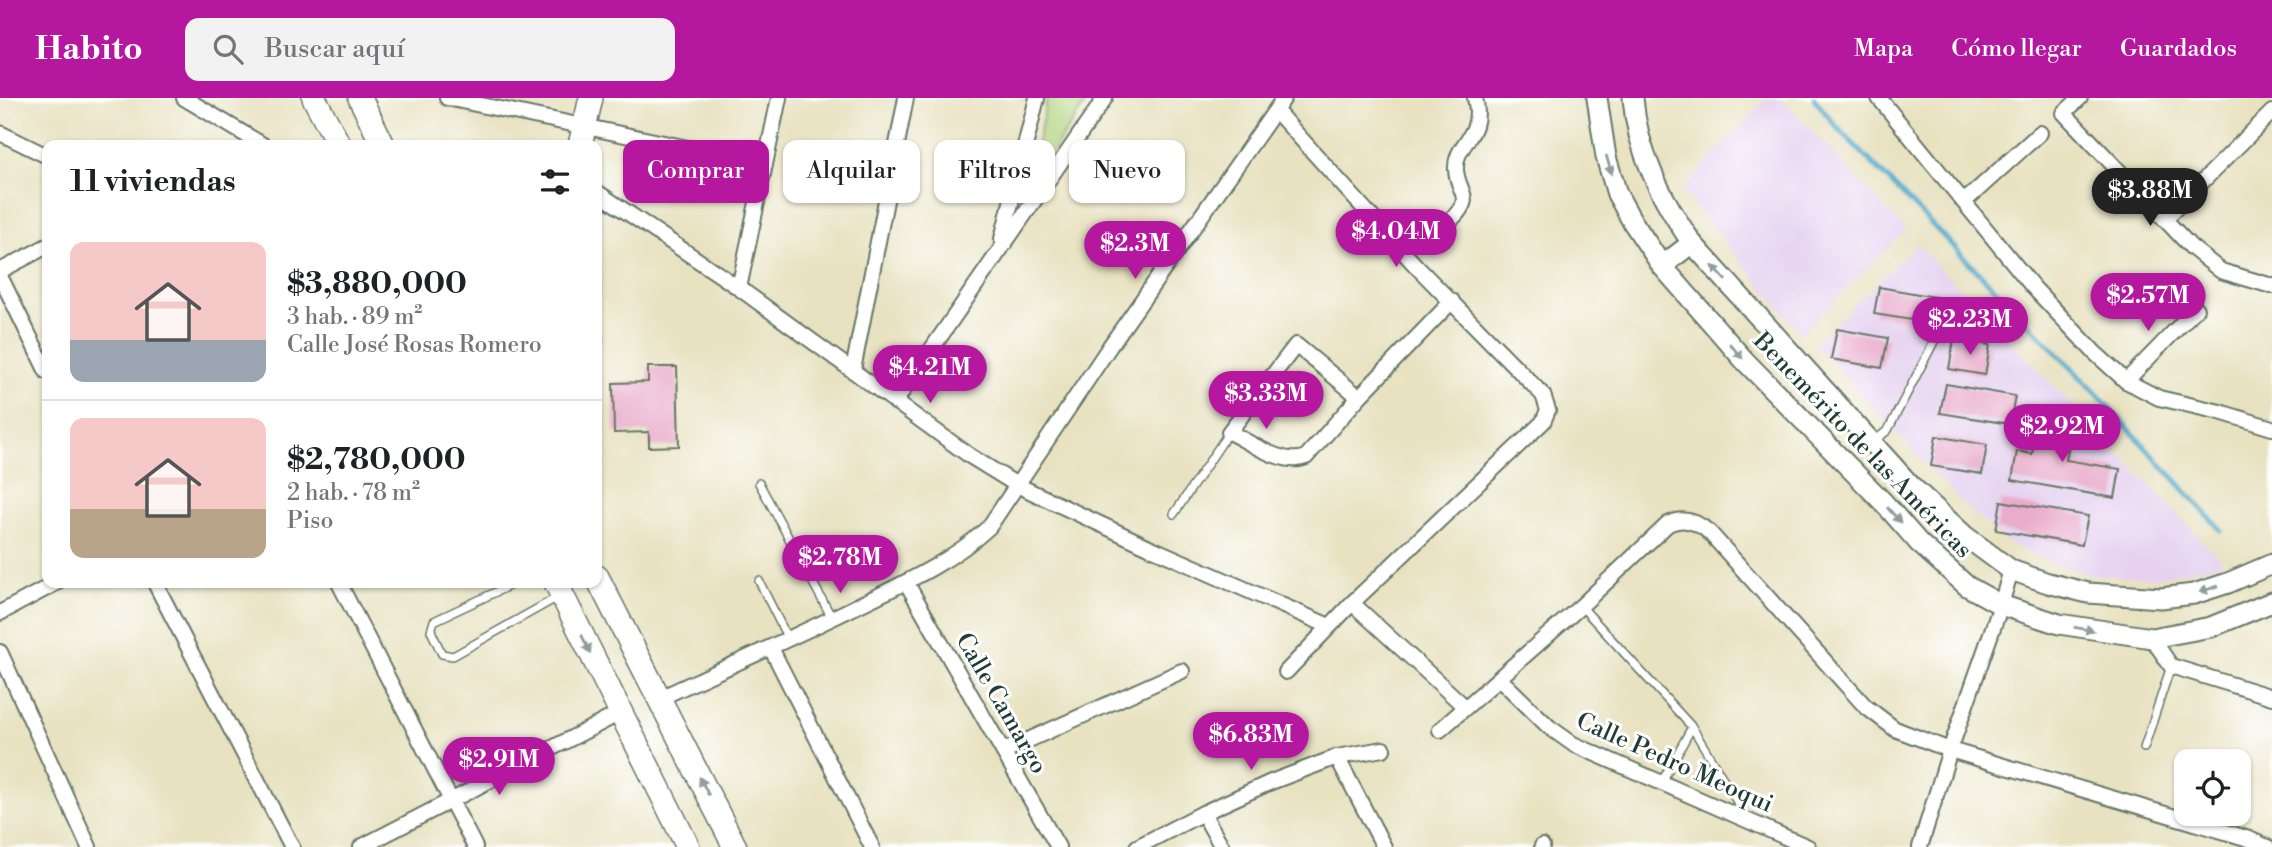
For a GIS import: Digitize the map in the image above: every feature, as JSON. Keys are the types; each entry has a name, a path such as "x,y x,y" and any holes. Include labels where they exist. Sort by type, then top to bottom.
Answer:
{"main road":[{"path":"314,98 336,140"},
{"path":"359,98 380,140"},
{"path":"582,136 591,98"},
{"path":"602,587 735,847"},
{"path":"559,589 688,847"}],"street":[{"path":"184,98 255,140"},
{"path":"447,98 582,136 623,142"},
{"path":"769,145 779,98"},
{"path":"853,370 906,98"},
{"path":"1000,247 1037,98"},
{"path":"895,402 1105,98"},
{"path":"660,698 788,640 906,582 970,545 989,527 1110,346 1284,98"},
{"path":"1452,219 1462,209 1465,200 1456,170 1459,156 1477,124 1475,98"},
{"name":"Benemérito de las Américas","path":"1597,98 1606,157 1618,194 1632,221 1662,266 1744,360 1884,503 1919,543 1967,586 2001,605 2059,624 2152,638 2211,627 2272,603"},
{"name":"Benemérito de las Américas","path":"1633,98 1645,160 1668,208 1692,243 1912,486 1965,536 2011,570 2088,593 2161,598 2205,591 2238,580 2272,564"},
{"path":"1879,98 2034,286 2095,353 2126,381 2159,398 2220,412 2272,428"},
{"path":"2080,98 2064,113 2191,247 2221,271 2272,286"},
{"path":"1276,111 1416,266 1543,395 1548,410 1543,422 1352,603 1286,672"},
{"path":"2165,219 2272,111"},
{"path":"2256,127 2272,132"},
{"path":"0,133 42,154"},
{"path":"1965,201 2040,133"},
{"path":"602,195 739,288 970,456 1017,485 1149,547 1329,626"},
{"path":"739,288 757,203"},
{"path":"1662,266 1692,243"},
{"path":"42,249 0,273 42,361"},
{"path":"1359,397 1296,345 1229,432 1283,459 1301,460 1452,301"},
{"path":"2126,381 2196,309"},
{"path":"1440,730 1581,607 1668,524 1675,520 1685,520 1699,523 1710,533 1865,706 1895,729 1950,750 2249,839 2267,847"},
{"path":"1920,847 2011,570"},
{"name":"Calle Camargo","path":"906,582 1058,847"},
{"path":"0,613 47,588"},
{"path":"158,588 292,847"},
{"path":"341,588 475,847"},
{"path":"1352,603 1465,707"},
{"path":"2152,638 2171,666 2272,697"},
{"path":"771,648 872,847"},
{"path":"0,652 89,847"},
{"path":"1004,751 1182,671"},
{"name":"Calle Pedro Meoqui","path":"1500,679 1549,727 1573,744 1808,847"},
{"path":"361,847 620,713"},
{"path":"1137,847 1271,782 1337,757 1382,749"},
{"path":"1337,757 1384,847"},
{"path":"1203,813 1222,847"}],"lane":[{"path":"1872,442 1888,430 1936,338"},
{"path":"1174,514 1229,432"},
{"path":"758,483 832,618"},
{"path":"759,581 788,640"},
{"path":"504,588 434,621 431,631 442,654 453,656 559,589"},
{"path":"1581,607 1692,727 1747,820"},
{"path":"2144,748 2171,666"},
{"path":"1661,783 1692,727"}],"shaded area":[{"path":"1767,98 1781,98 1906,230 1801,334 1682,190"},
{"path":"1917,244 2224,563 2155,578 2090,575 2055,564 2009,544 1966,507 1814,344"}],"green space":[{"path":"1047,98 1089,98 1055,148 1055,140 1038,140"}],"building":[{"path":"1879,287 1947,299 1943,325 1874,314"},
{"path":"1837,329 1888,338 1882,368 1831,359"},
{"path":"1954,339 1990,345 1985,375 1949,369"},
{"path":"648,367 677,367 679,446 649,447 649,432 614,433 613,383 648,382"},
{"path":"1946,384 2015,396 2010,424 1940,413"},
{"path":"2039,417 2073,423 2066,460 2120,469 2115,498 2012,480 2017,451 2032,454"},
{"path":"1936,436 1987,445 1982,474 1931,466"},
{"path":"2001,501 2088,516 2082,545 1996,530"}],"waterway":[{"path":"1814,98 1834,124 2097,394 2221,530"}]}
